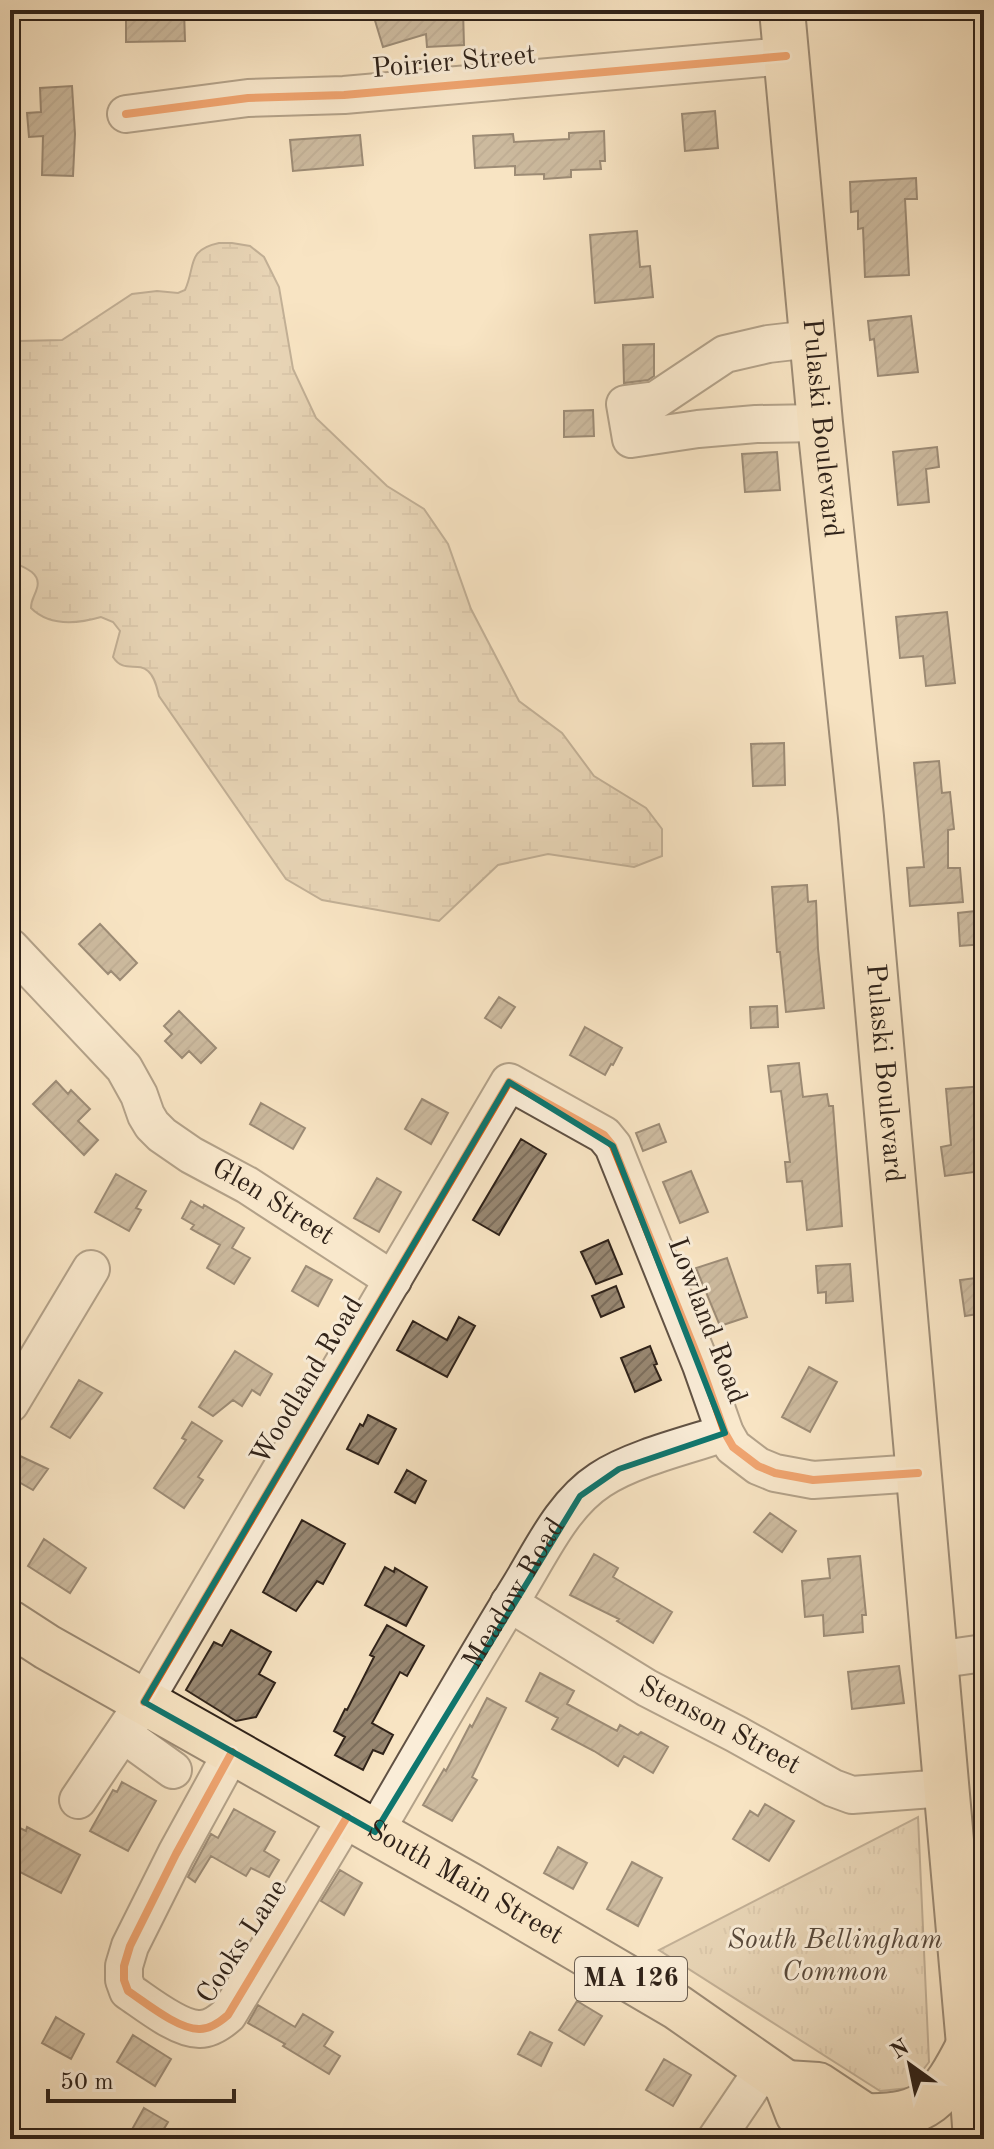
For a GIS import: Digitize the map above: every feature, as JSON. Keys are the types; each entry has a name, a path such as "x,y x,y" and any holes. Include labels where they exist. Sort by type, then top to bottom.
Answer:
{"main road":[{"name":"Pulaski Boulevard","path":"782,10 820,423 864,847 976,2139"},
{"name":"South Main Street","path":"10,1623 47,1647 133,1718 232,1752 667,2000 775,2075 818,2085 864,2131"},
{"path":"864,2131 889,2117 904,2114 930,2101 947,2083 969,2045"}],"street":[{"name":"Poirier Street","path":"126,114 248,98 344,95 786,56"},
{"path":"812,339 768,344 725,354 656,400 625,404 631,439 756,424 820,423"},
{"name":"Glen Street","path":"10,947 124,1068 152,1125 174,1144 247,1185 393,1280"},
{"name":"Lowland Road","path":"509,1082 604,1135 613,1146 733,1447 758,1466 775,1473 813,1480 918,1473"},
{"name":"Woodland Road","path":"78,1800 133,1718 509,1082"},
{"path":"10,1404 91,1269"},
{"name":"Meadow Road","path":"361,1825 562,1518 580,1496 598,1480 619,1469 725,1433"},
{"name":"Stenson Street","path":"509,1603 647,1688 833,1788 852,1795 946,1788"},
{"path":"935,1660 984,1653"},
{"path":"133,1718 173,1770"},
{"name":"Cooks Lane","path":"232,1752 130,1946 124,1966 128,1991 186,2027 201,2029 228,2015 361,1825"},
{"path":"716,2139 775,2075"}],"highlighted area":[{"path":"509,1082 613,1146 725,1433 619,1469 580,1496 375,1832 144,1702"}],"green space":[{"path":"219,243 250,246 264,257 279,287 293,369 316,418 387,486 424,509 448,544 471,609 519,701 562,733 594,776 646,808 662,829 662,856 634,867 548,854 498,865 439,921 322,900 286,879 159,696 150,673 144,668 122,665 113,657 120,631 113,622 101,617 73,622 55,621 31,608 38,582 30,570 10,561 10,346 19,341 62,340 132,294 157,291 178,293 185,290 197,255 201,250"},
{"name":"South Bellingham Common","path":"918,1817 929,2062 909,2088 880,2091 659,1950"}],"building":[{"path":"184,10 185,41 126,42 126,11"},
{"path":"385,10 463,10 464,45 427,47 426,34 383,47 373,14"},
{"path":"72,86 75,134 73,176 42,175 43,136 29,137 27,113 41,112 40,88"},
{"path":"715,111 718,148 685,151 682,114"},
{"path":"604,131 605,161 600,161 601,169 571,170 571,177 544,179 544,174 515,175 515,166 475,168 473,136 513,134 514,142 569,139 569,133"},
{"path":"360,135 363,165 293,171 290,140"},
{"path":"916,178 917,199 905,199 909,275 865,277 863,228 858,229 858,211 851,212 850,182"},
{"path":"637,231 640,267 650,266 653,297 595,303 590,235"},
{"path":"911,316 918,372 878,376 874,339 870,340 868,321"},
{"path":"654,344 654,376 648,380 624,383 623,345"},
{"path":"593,410 594,436 564,437 564,411"},
{"path":"937,447 939,467 926,469 929,502 898,505 893,452"},
{"path":"777,452 780,490 745,492 742,454"},
{"path":"947,612 955,683 926,686 923,656 900,658 896,617"},
{"path":"784,743 785,785 753,786 751,744"},
{"path":"939,761 942,793 950,792 954,829 948,830 948,868 960,868 963,902 910,906 907,868 924,867 914,763"},
{"path":"807,885 808,902 816,901 824,1008 786,1012 772,887"},
{"path":"984,910 984,944 960,946 958,913"},
{"path":"100,924 137,963 120,980 111,971 108,974 79,944"},
{"path":"499,997 515,1007 501,1028 485,1018"},
{"path":"777,1006 778,1027 751,1028 750,1007"},
{"path":"179,1011 216,1048 201,1063 189,1051 182,1058 165,1041 172,1034 164,1026"},
{"path":"585,1027 622,1048 605,1075 570,1055"},
{"path":"799,1063 803,1097 827,1094 829,1106 833,1106 842,1226 807,1230 802,1181 787,1182 785,1162 790,1162 781,1091 771,1092 768,1066"},
{"path":"56,1081 68,1094 71,1090 90,1109 78,1121 98,1140 84,1155 33,1104"},
{"path":"984,1086 984,1120 975,1121 982,1171 945,1176 941,1147 951,1145 946,1089"},
{"path":"422,1099 448,1113 431,1144 405,1129"},
{"path":"261,1103 305,1128 293,1149 250,1124"},
{"path":"659,1124 666,1142 643,1151 636,1133"},
{"path":"521,1139 546,1154 499,1235 473,1220"},
{"path":"691,1171 708,1212 680,1223 663,1182"},
{"path":"116,1174 146,1191 136,1208 141,1210 129,1231 95,1212"},
{"path":"377,1178 401,1192 379,1232 354,1218"},
{"path":"191,1201 244,1228 232,1248 250,1258 234,1284 207,1268 220,1245 191,1229 194,1225 182,1218"},
{"path":"608,1240 622,1274 596,1284 581,1252"},
{"path":"727,1258 747,1317 720,1326 696,1268"},
{"path":"850,1264 853,1301 826,1303 826,1292 818,1293 816,1266"},
{"path":"306,1266 332,1280 318,1306 292,1291"},
{"path":"984,1277 984,1313 965,1316 960,1280"},
{"path":"616,1286 624,1307 601,1317 592,1296"},
{"path":"459,1317 475,1326 447,1377 397,1350 413,1321 447,1340"},
{"path":"650,1346 661,1380 635,1392 621,1358"},
{"path":"235,1351 272,1374 260,1395 252,1390 242,1406 233,1400 213,1416 199,1407"},
{"path":"809,1367 837,1382 810,1432 782,1417"},
{"path":"79,1380 102,1393 70,1438 51,1427"},
{"path":"368,1415 396,1429 378,1464 347,1449"},
{"path":"192,1422 222,1441 198,1477 203,1480 184,1508 154,1488 186,1440 182,1438"},
{"path":"20,1456 48,1469 33,1490 10,1477"},
{"path":"407,1470 426,1481 415,1503 395,1492"},
{"path":"770,1513 796,1531 782,1552 754,1532"},
{"path":"302,1520 345,1544 323,1584 317,1581 296,1611 263,1592"},
{"path":"44,1539 86,1568 70,1593 28,1566"},
{"path":"594,1554 618,1568 613,1577 672,1612 653,1643 617,1621 619,1619 570,1595"},
{"path":"860,1556 866,1615 862,1615 863,1632 824,1636 823,1615 805,1617 802,1581 830,1578 828,1559"},
{"path":"385,1567 394,1572 395,1568 427,1587 406,1626 365,1605"},
{"path":"387,1625 424,1646 407,1676 400,1672 372,1723 393,1735 383,1754 373,1750 363,1770 335,1755 345,1737 334,1731 374,1657 370,1655"},
{"path":"231,1630 271,1652 259,1674 275,1683 256,1717 236,1721 186,1690 214,1642 222,1646"},
{"path":"899,1666 904,1703 852,1709 848,1672"},
{"path":"540,1673 574,1691 567,1704 617,1731 620,1725 668,1747 653,1773 624,1756 618,1766 552,1729 558,1718 526,1701"},
{"path":"487,1698 506,1708 472,1777 477,1780 452,1821 423,1805"},
{"path":"122,1782 156,1801 128,1851 90,1831 113,1790 117,1792"},
{"path":"765,1804 794,1821 769,1861 733,1839 750,1811 758,1816"},
{"path":"234,1809 275,1832 264,1851 279,1860 269,1877 251,1868 246,1876 211,1856 195,1882 188,1877 211,1834 218,1838"},
{"path":"27,1827 80,1855 61,1893 10,1867 10,1848 20,1828 26,1831"},
{"path":"558,1847 587,1863 573,1889 544,1873"},
{"path":"632,1862 662,1878 638,1926 607,1909"},
{"path":"340,1870 362,1883 344,1915 321,1901"},
{"path":"577,2001 602,2016 584,2045 559,2030"},
{"path":"258,2005 295,2027 303,2014 333,2032 324,2046 340,2056 329,2074 248,2023"},
{"path":"56,2017 84,2034 71,2059 42,2043"},
{"path":"530,2032 552,2043 541,2066 518,2054"},
{"path":"133,2035 171,2059 155,2086 117,2062"},
{"path":"664,2059 691,2075 673,2106 646,2090"},
{"path":"144,2108 168,2122 158,2139 141,2139 130,2133"}],"cycle path":[{"path":"126,114 248,98 344,95 786,56"},
{"path":"144,1702 509,1082 604,1135 613,1146 733,1447 758,1466 775,1473 813,1480 918,1473"},
{"path":"232,1752 176,1854 130,1946 124,1966 128,1991 173,2021 204,2029 228,2015 347,1817"}]}
